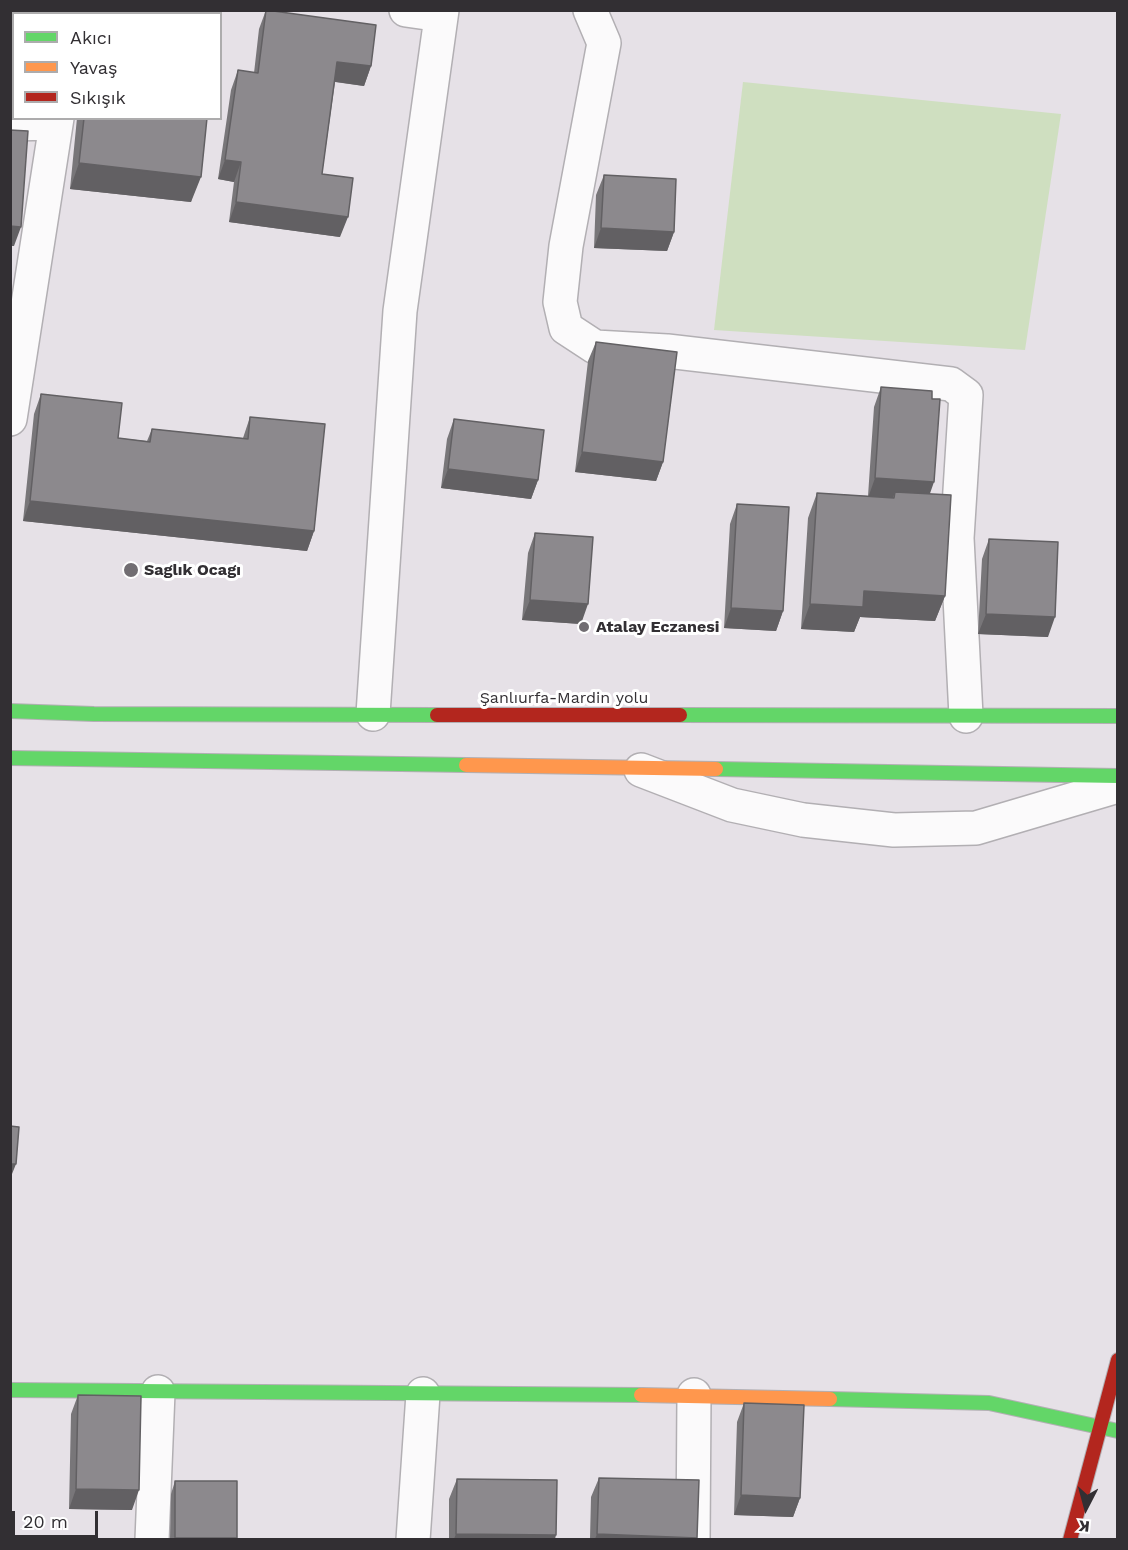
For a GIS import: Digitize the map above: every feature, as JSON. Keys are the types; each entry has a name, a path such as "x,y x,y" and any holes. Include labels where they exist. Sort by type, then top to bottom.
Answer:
{"main road":[{"name":"Şanlıurfa-Mardin yolu","path":"10,711 94,714 1118,716"},
{"path":"10,758 1118,776"},
{"path":"1070,1539 1118,1360"},
{"path":"10,1390 694,1395 989,1403 1118,1431"}],"street":[{"path":"373,714 400,311 441,13 406,10"},
{"path":"590,10 604,43 566,246 560,302 566,328 595,347 667,351 951,384 966,395 957,538 966,716"},
{"path":"10,124 56,121 11,406"},
{"path":"634,767 732,805 803,820 894,830 976,828 1118,786"},
{"path":"152,1539 158,1392"},
{"path":"414,1539 423,1394"},
{"path":"693,1539 694,1395"}],"green space":[{"path":"743,82 1061,114 1025,350 714,330"}],"building":[{"path":"266,10 376,25 371,66 337,62 322,174 353,178 348,217 236,202 241,162 225,160 238,70 258,73"},
{"path":"84,120 207,120 201,177 79,163"},
{"path":"10,130 28,131 21,227 10,226"},
{"path":"604,175 676,179 674,232 601,228"},
{"path":"596,342 677,352 663,462 582,452"},
{"path":"881,387 932,391 932,399 940,399 934,482 875,478"},
{"path":"41,394 122,403 118,438 150,442 152,429 248,439 250,417 325,424 314,531 30,501"},
{"path":"454,419 544,430 538,480 448,469"},
{"path":"895,492 951,495 945,596 864,591 863,607 810,604 817,493 894,498"},
{"path":"737,504 789,507 783,611 731,608"},
{"path":"535,533 593,537 588,604 530,600"},
{"path":"989,539 1058,542 1055,617 986,614"},
{"path":"10,1126 19,1127 16,1164 10,1164"},
{"path":"78,1395 141,1396 139,1490 76,1489"},
{"path":"744,1403 804,1405 800,1498 741,1495"},
{"path":"599,1478 699,1480 697,1538 597,1534"},
{"path":"457,1479 557,1480 556,1535 456,1534"},
{"path":"175,1481 237,1481 237,1538 175,1538"}],"traffic: fast":[{"path":"10,711 94,714 437,715"},
{"path":"680,715 1118,716"},
{"path":"10,758 466,765"},
{"path":"716,769 1118,776"},
{"path":"10,1390 641,1395"},
{"path":"830,1399 989,1403 1118,1431"}],"traffic: slow":[{"path":"466,765 716,769"},
{"path":"641,1395 830,1399"}],"traffic: jam":[{"path":"437,715 680,715"},
{"path":"1070,1540 1118,1360"}],"place":[{"name":"Saglık Ocagı","path":"131,570"},
{"name":"Atalay Eczanesi","path":"584,627"}]}
